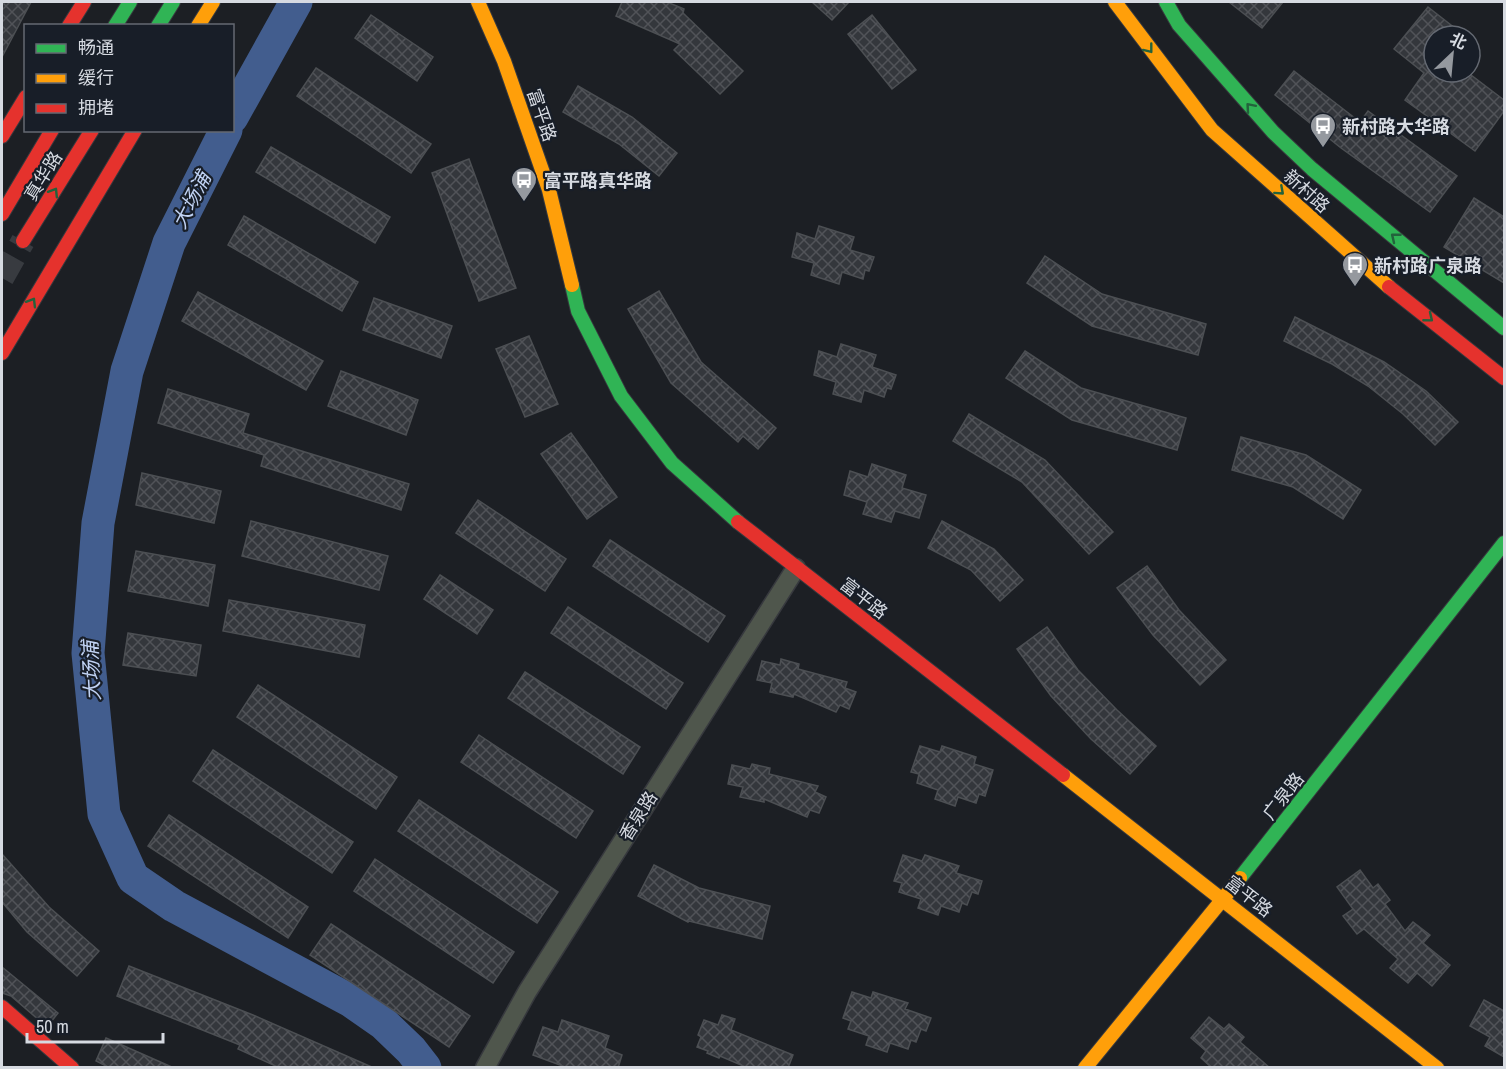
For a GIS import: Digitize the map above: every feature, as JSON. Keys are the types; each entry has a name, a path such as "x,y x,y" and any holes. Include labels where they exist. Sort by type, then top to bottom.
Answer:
{"street":[{"path":"70,24 84,2"},
{"path":"116,24 130,2"},
{"path":"159,24 173,2"},
{"path":"199,24 213,2"},
{"name":"富平路","path":"478,2 504,61 549,190 578,311 621,396 672,464 739,523 1437,1068"},
{"name":"新村路","path":"1115,2 1212,130 1371,272 1504,378"},
{"name":"新村路","path":"1166,2 1179,25 1273,132 1312,169 1504,328"},
{"path":"2,136 24,100"},
{"name":"真华路","path":"2,214 51,132"},
{"name":"真华路","path":"23,242 91,132"},
{"path":"2,352 134,132"},
{"name":"广泉路","path":"1085,1068 1223,899 1504,543"},
{"name":"香泉路","path":"485,1068 527,992 796,568"},
{"path":"2,1007 72,1068"}],"building":[{"path":"2,2 31,2 2,57"},
{"path":"622,2 667,2 684,9 683,13 743,71 720,94 674,50 680,44 616,16"},
{"path":"812,2 849,2 832,20"},
{"path":"1229,2 1283,2 1262,28"},
{"path":"1428,7 1450,24 1422,24 1422,71 1394,49"},
{"path":"371,15 433,57 417,81 355,38"},
{"path":"872,15 916,70 892,89 848,34"},
{"path":"316,68 431,144 411,173 297,96"},
{"path":"1294,71 1360,122 1368,111 1457,176 1430,212 1341,148 1275,95"},
{"path":"1422,76 1422,84 1482,83 1504,100 1504,111 1475,151 1405,100"},
{"path":"578,86 632,117 677,153 659,176 619,144 563,112"},
{"path":"271,147 390,217 375,243 256,172"},
{"path":"469,159 516,288 479,301 432,173"},
{"path":"1474,198 1504,217 1504,283 1444,247"},
{"path":"244,216 358,282 342,311 228,245"},
{"path":"819,226 854,237 850,250 874,257 869,271 865,270 863,279 842,272 839,284 811,275 814,263 792,257 797,233 815,239"},
{"path":"1045,256 1102,294 1206,324 1198,355 1092,326 1027,283"},
{"path":"659,291 701,362 776,428 758,449 743,436 738,442 671,383 628,309"},
{"path":"198,292 323,361 306,390 182,321"},
{"path":"374,298 452,326 441,358 363,330"},
{"path":"1295,317 1384,362 1426,391 1458,422 1435,445 1403,414 1368,386 1332,364 1284,341"},
{"path":"529,336 558,404 525,417 496,349"},
{"path":"841,344 876,355 872,367 896,375 891,389 887,388 884,397 864,390 861,402 833,394 836,382 814,375 819,351 837,357"},
{"path":"1025,351 1081,388 1186,418 1177,450 1072,420 1006,378"},
{"path":"341,371 418,400 406,435 328,406"},
{"path":"168,389 249,414 243,433 409,484 401,510 261,466 264,455 158,423"},
{"path":"969,414 1045,460 1113,532 1089,554 1022,482 953,441"},
{"path":"571,433 617,497 587,519 541,454"},
{"path":"1241,437 1306,455 1361,490 1343,519 1293,487 1232,470"},
{"path":"872,464 906,475 902,488 926,495 919,518 895,511 891,522 863,514 867,502 844,495 850,471 868,477"},
{"path":"142,473 221,491 214,523 136,505"},
{"path":"478,500 566,559 545,591 456,533"},
{"path":"251,521 388,556 379,590 242,556"},
{"path":"942,521 994,549 1023,580 1000,601 971,570 928,548"},
{"path":"610,540 725,616 708,642 593,566"},
{"path":"136,551 215,565 208,606 128,591"},
{"path":"1147,566 1179,610 1226,660 1200,685 1153,635 1117,588"},
{"path":"440,575 493,610 477,634 424,599"},
{"path":"229,600 365,625 359,657 223,631"},
{"path":"568,607 683,683 666,709 551,633"},
{"path":"1047,627 1078,670 1156,746 1130,774 1091,739 1051,696 1017,649"},
{"path":"128,633 201,645 196,676 123,665"},
{"path":"781,659 799,664 798,669 847,682 845,688 856,692 849,709 840,705 836,712 794,694 793,697 770,692 772,683 757,680 762,661 780,665"},
{"path":"525,672 640,747 623,774 508,698"},
{"path":"258,685 397,777 376,809 237,717"},
{"path":"479,735 593,811 576,838 461,762"},
{"path":"920,746 940,752 942,746 976,757 974,764 993,770 985,796 979,794 976,803 958,797 955,806 935,799 938,790 917,783 919,774 911,772"},
{"path":"213,750 353,842 332,873 193,781"},
{"path":"752,764 770,768 769,774 818,786 815,792 826,797 819,813 810,810 807,817 764,799 764,802 740,797 743,787 728,784 732,765 750,769"},
{"path":"419,800 558,892 537,923 398,831"},
{"path":"169,815 308,907 288,938 148,846"},
{"path":"2,854 49,907 99,951 77,976 27,932 2,902"},
{"path":"903,855 922,861 925,855 959,866 956,873 982,881 978,894 972,892 967,905 962,903 959,912 941,906 938,915 918,908 921,899 899,892 902,883 894,881"},
{"path":"375,859 514,952 493,983 354,891"},
{"path":"654,865 699,888 770,906 762,939 688,922 638,896"},
{"path":"1360,870 1373,888 1378,884 1390,900 1385,904 1405,931 1413,922 1430,935 1423,943 1450,965 1432,986 1417,973 1408,983 1390,968 1398,959 1364,929 1357,934 1343,916 1353,909 1337,887"},
{"path":"331,924 470,1016 449,1047 310,955"},
{"path":"129,966 253,1015 374,1068 280,1068 238,1049 240,1045 117,996"},
{"path":"2,967 58,1013 47,1027 11,996 2,993"},
{"path":"852,992 871,998 873,992 908,1003 905,1009 931,1018 926,1031 921,1029 916,1042 911,1040 908,1049 890,1043 887,1052 866,1045 869,1036 848,1029 851,1021 843,1018"},
{"path":"1484,1000 1504,1011 1504,1057 1485,1046 1490,1037 1470,1026"},
{"path":"722,1015 735,1019 731,1030 793,1055 788,1068 748,1068 697,1047 701,1037 698,1035 704,1020 718,1025"},
{"path":"1209,1017 1224,1029 1229,1024 1244,1037 1240,1042 1270,1068 1212,1068 1201,1058 1206,1051 1191,1038"},
{"path":"562,1020 609,1036 605,1048 622,1055 618,1068 568,1068 533,1055 543,1027 558,1032"},
{"path":"106,1038 174,1068 110,1068 96,1061"}],"waterway":[{"name":"大场浦","path":"234,113 296,2"},
{"name":"大场浦","path":"225,132 169,243 127,371 98,523 88,653 104,814 133,878 174,906 351,1001 384,1024 411,1050 425,1068"}],"tunnel":[{"path":"2,278 23,241"}],"traffic: fast":[{"path":"116,24 130,2"},
{"path":"159,24 173,2"},
{"path":"1166,2 1179,25 1273,132 1312,169 1504,328"},
{"path":"572,285 578,311 621,396 672,463 738,522"},
{"path":"1240,878 1504,543"}],"traffic: slow":[{"path":"199,24 213,2"},
{"path":"478,2 504,61 549,190 572,285"},
{"path":"1115,2 1212,130 1389,287"},
{"path":"1063,775 1437,1068"},
{"path":"1085,1068 1240,878"}],"traffic: jam":[{"path":"70,24 84,2"},
{"path":"2,136 24,100"},
{"path":"2,214 51,132"},
{"path":"23,241 91,132"},
{"path":"2,353 134,132"},
{"path":"1389,287 1504,378"},
{"path":"738,522 1063,775"},
{"path":"2,1007 72,1068"}],"place":[{"name":"新村路大华路","path":"1323,149"},
{"name":"富平路真华路","path":"524,203"},
{"name":"新村路广泉路","path":"1355,288"}]}
